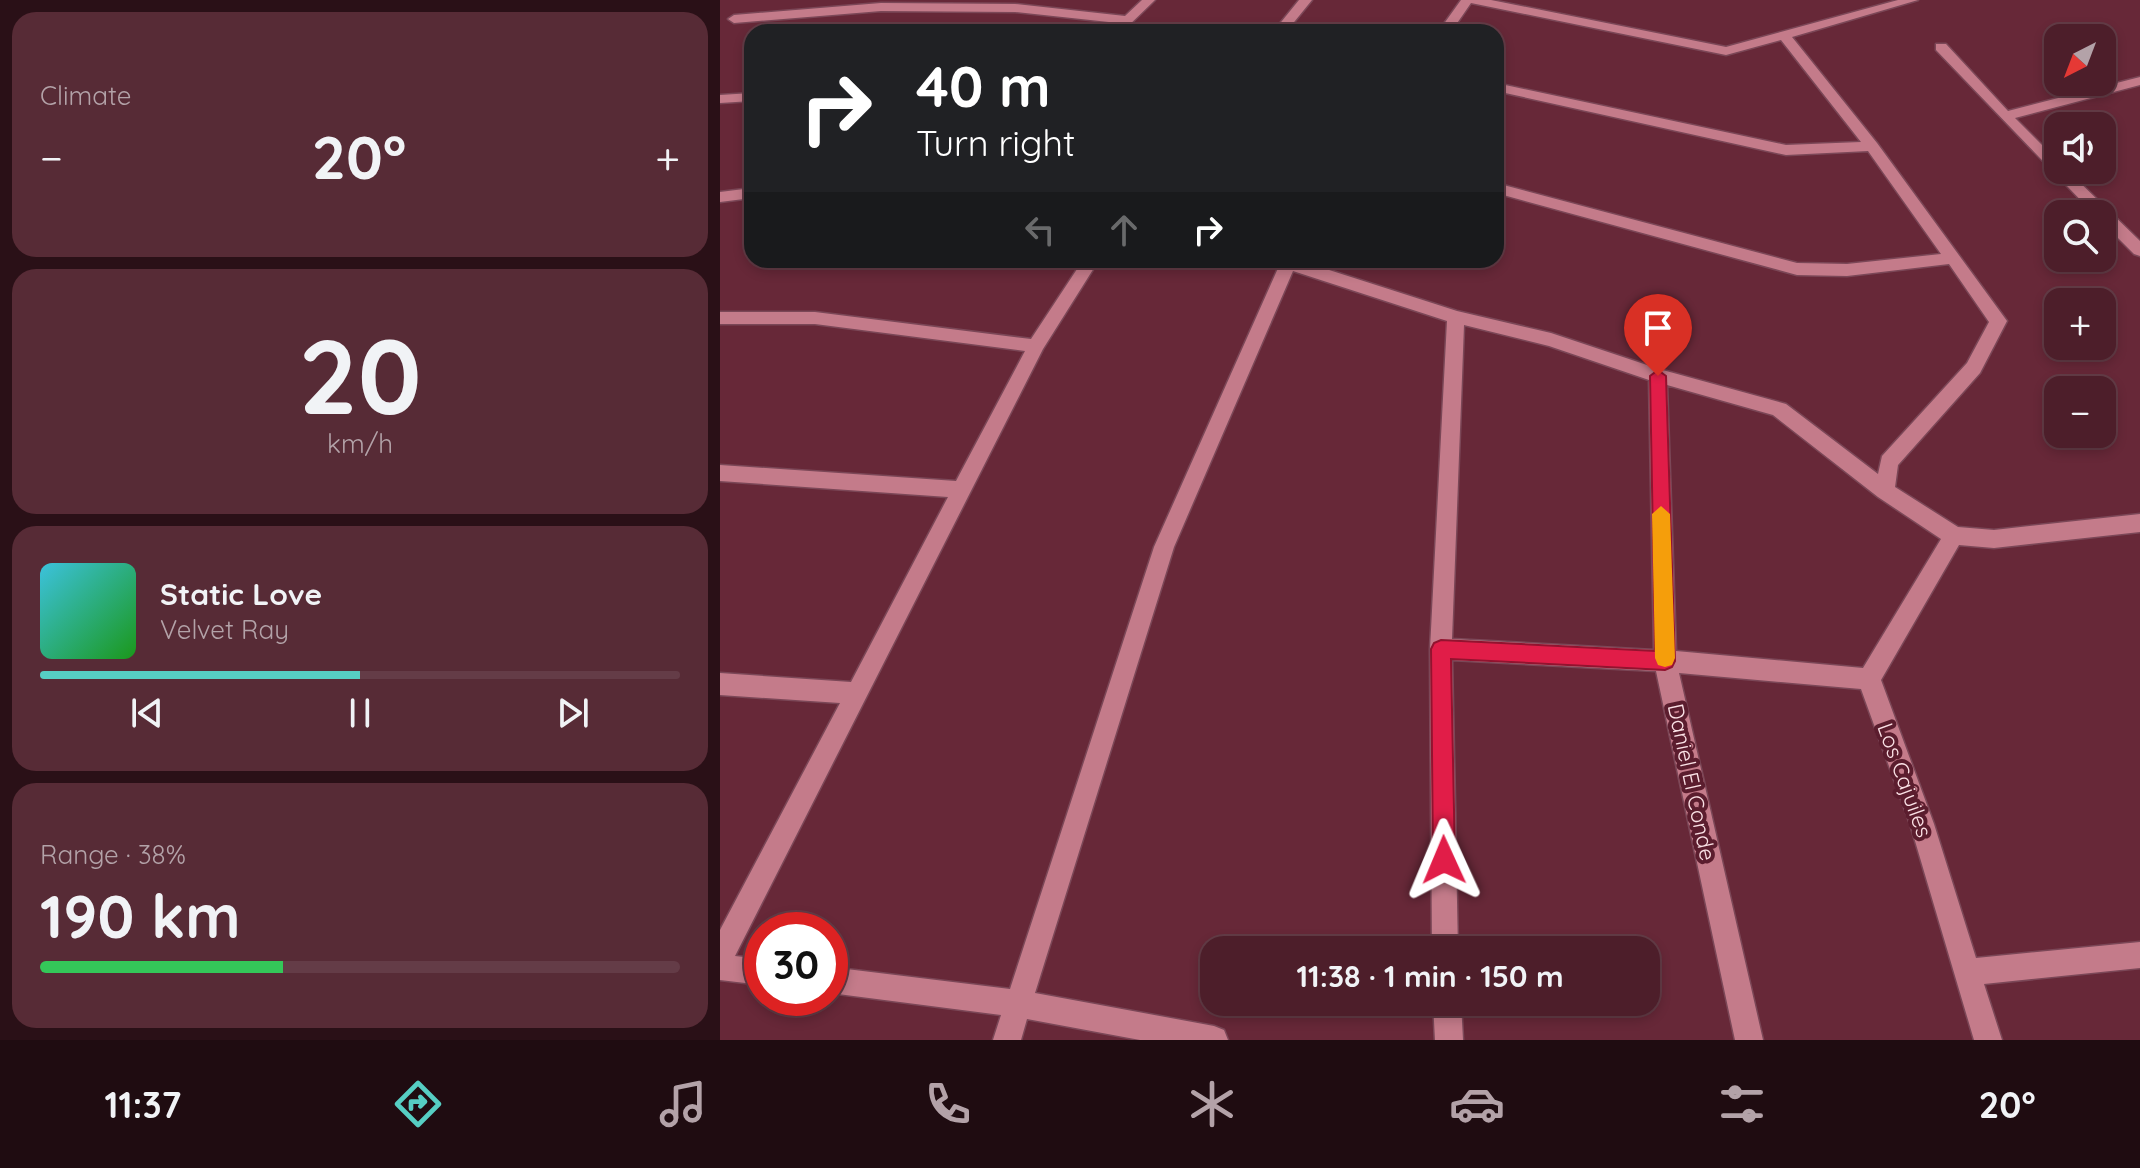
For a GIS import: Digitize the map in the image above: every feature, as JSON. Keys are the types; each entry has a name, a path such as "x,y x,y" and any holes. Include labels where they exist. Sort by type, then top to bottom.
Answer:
{"street":[{"path":"1125,24 1149,0"},
{"path":"1286,24 1306,0"},
{"path":"1450,24 1469,0 1726,51 1912,0"},
{"path":"734,19 896,7 1015,8 1129,20"},
{"path":"1785,36 1872,146 1998,321 1974,368 1889,462 1885,491"},
{"path":"1941,47 2044,156"},
{"path":"2005,116 2140,81"},
{"path":"1504,89 1786,150 1872,146"},
{"path":"720,99 744,98"},
{"path":"2073,184 2139,246"},
{"path":"1504,190 1797,269 1847,270 1954,258"},
{"path":"720,197 744,194"},
{"path":"720,957 1036,346 1086,268"},
{"path":"1007,1040 1164,547 1283,268"},
{"path":"1307,268 1456,317 1551,340 1658,376 1779,409 1885,491 1954,536 1994,539 2140,523"},
{"path":"1445,936 1441,649 1456,317"},
{"path":"720,318 815,318 1036,346"},
{"name":"Daniel El Conde","path":"1658,376 1665,661 1749,1040"},
{"path":"720,473 960,490"},
{"path":"1441,649 1665,661 1869,679 1954,536"},
{"name":"Los Cajuiles","path":"1869,679 1922,824 1988,1040"},
{"path":"720,684 858,693"},
{"path":"1968,972 2140,955"},
{"path":"720,967 744,970"},
{"path":"848,982 1020,1004 1214,1040"},
{"path":"1448,1016 1449,1040"}],"slow traffic":[{"path":"1661,514 1665,658"}],"route":[{"path":"1444,860 1441,649 1665,661 1658,376"}]}
